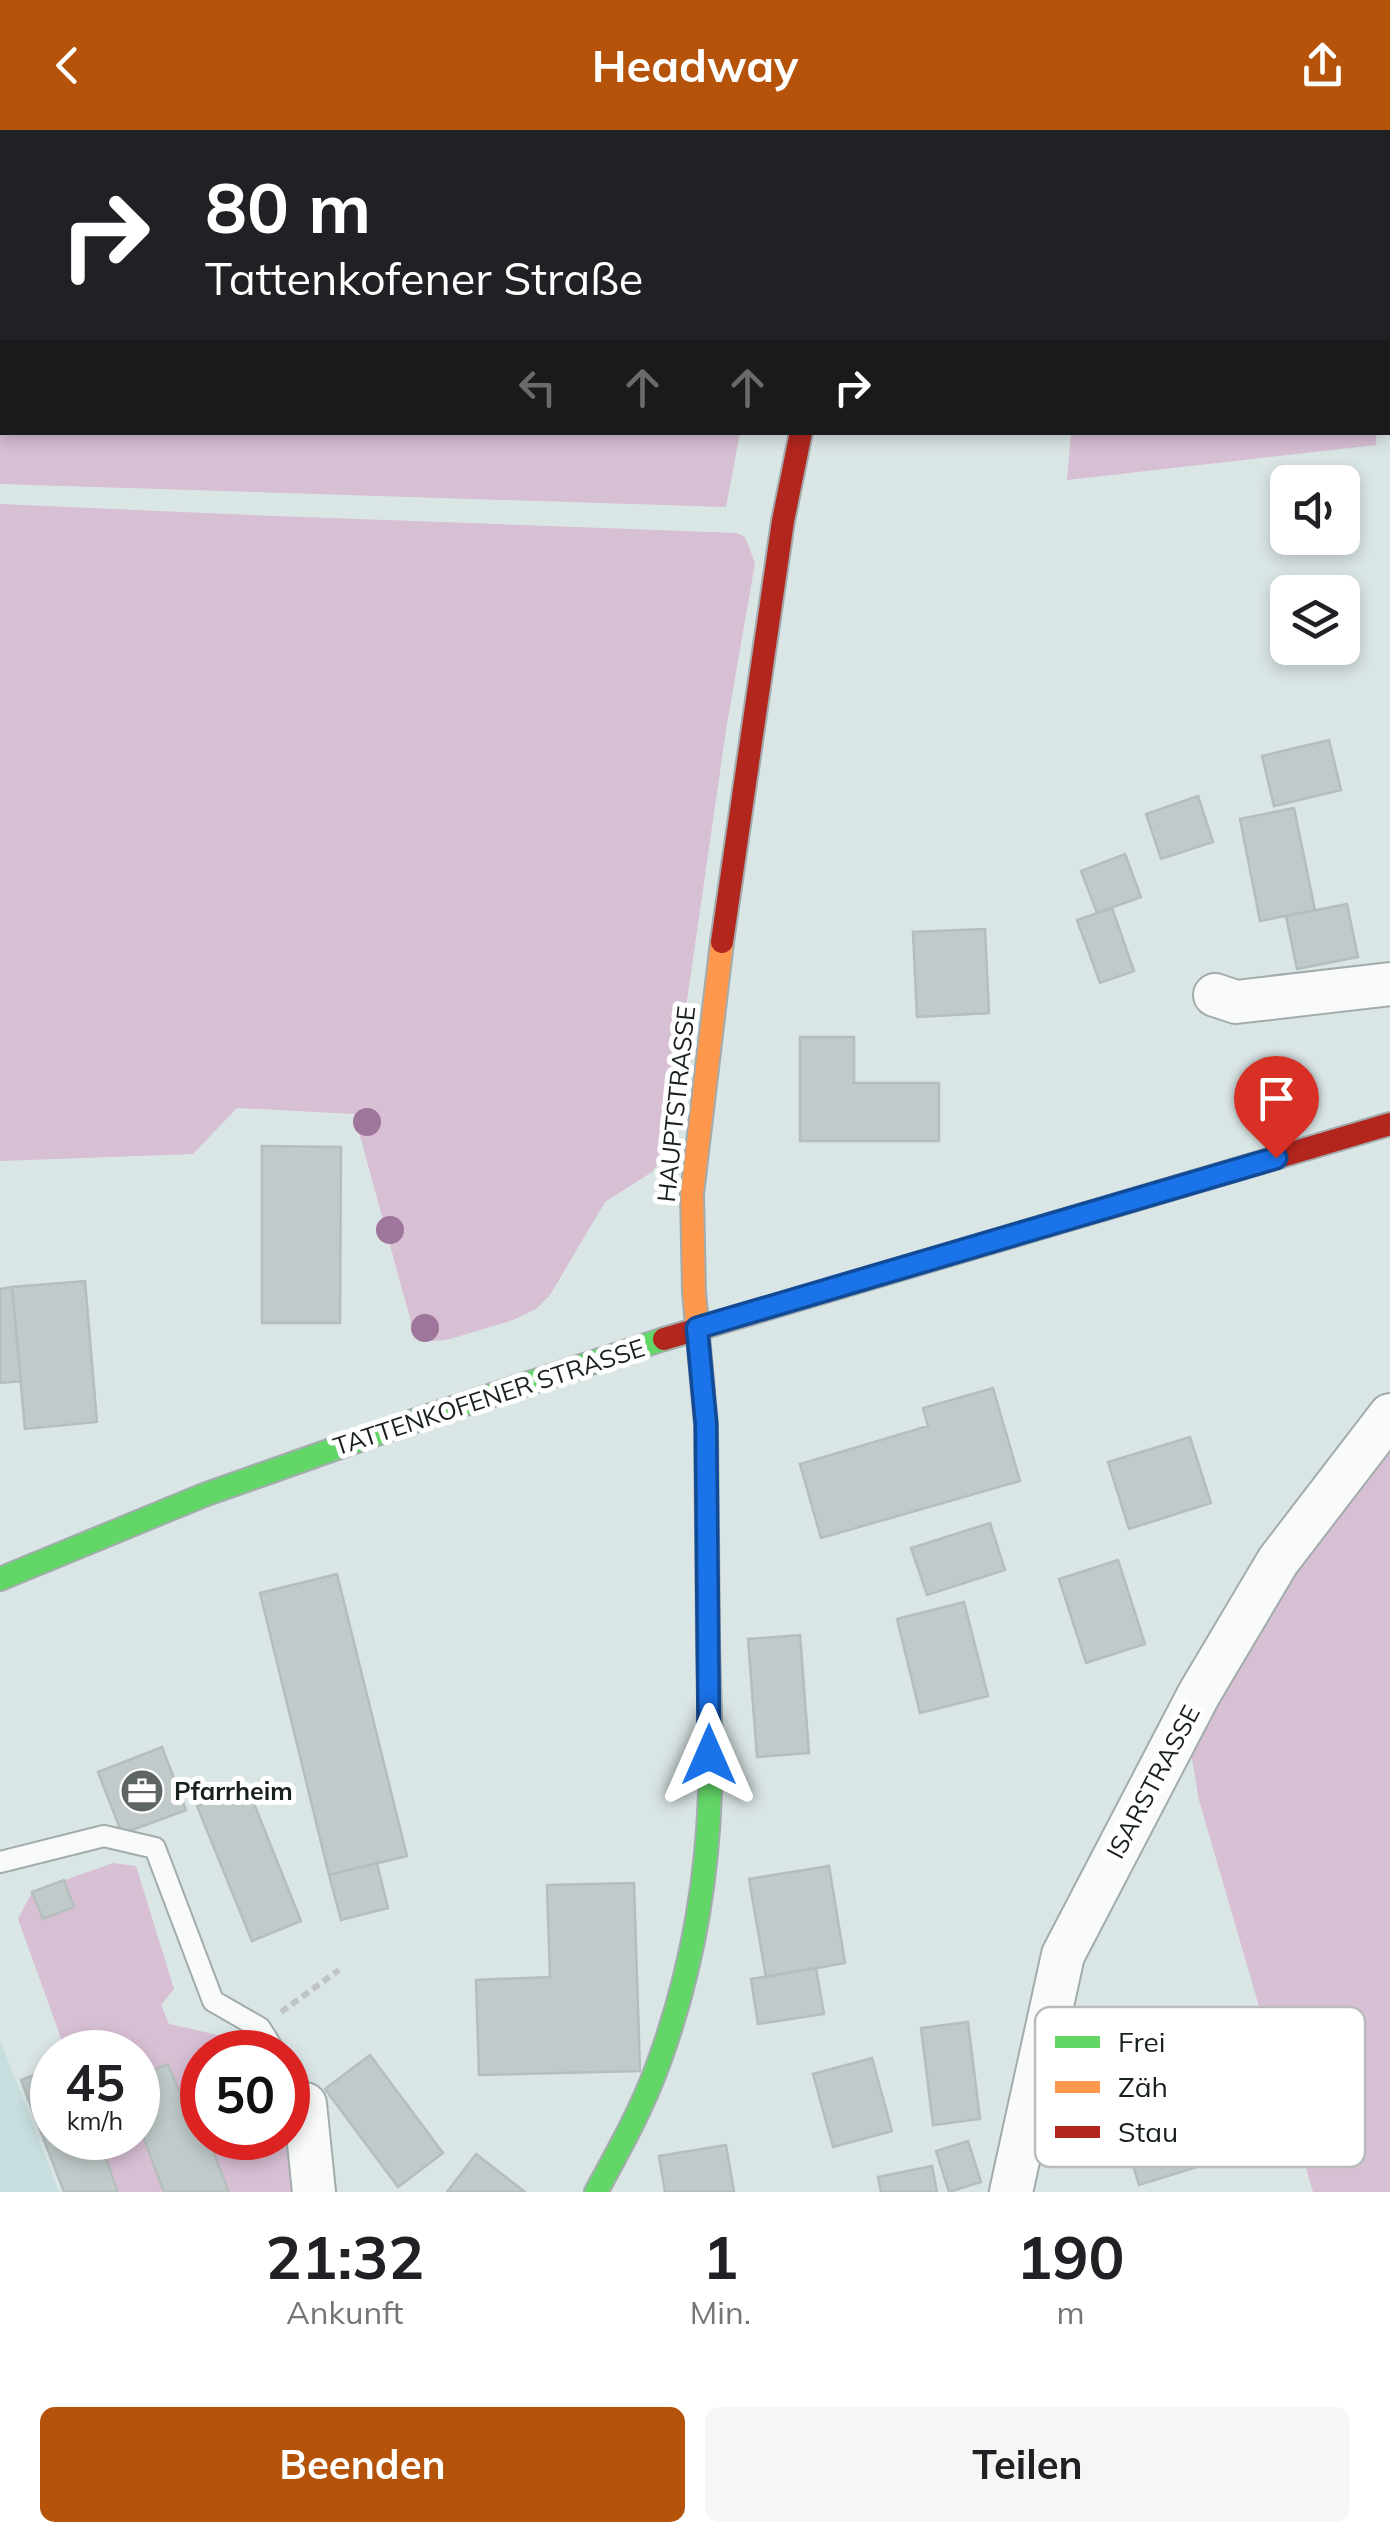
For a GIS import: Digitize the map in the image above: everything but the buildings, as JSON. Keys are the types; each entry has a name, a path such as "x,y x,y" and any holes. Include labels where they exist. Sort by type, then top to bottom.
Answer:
{"main road":[{"name":"HAUPTSTRASSE","path":"596,2192 627,2136 659,2064 700,1907 710,1775 706,1424 697,1328 692,1194 735,842 800,435"},
{"name":"TATTENKOFENER STRASSE","path":"0,1579 222,1488 422,1418 697,1328 1390,1124"}],"street":[{"path":"1215,995 1236,1002 1254,1001 1390,984"},
{"name":"ISARSTRASSE","path":"1052,2007 1063,1955 1198,1694 1278,1561 1390,1415"},
{"name":"ISARSTRASSE","path":"1011,2192 1035,2083"},
{"path":"308,2160 314,2192"}],"lane":[{"path":"0,1862 104,1836 155,1848 212,2001 260,2028"}],"path":[{"path":"260,2028 339,1970"}],"shaded area":[{"path":"0,435 740,435 726,507 0,484"},
{"path":"1071,435 1376,435 1376,445 1067,480"},
{"path":"0,504 737,533 745,537 755,563 726,730 665,1153 652,1172 605,1202 550,1295 536,1309 450,1339 422,1338 413,1329 354,1114 237,1108 193,1154 0,1161"},
{"path":"1390,1438 1390,2192 1313,2192 1306,2167 1365,2167 1365,2007 1259,2007 1199,1800 1190,1747 1290,1576"},
{"path":"113,1863 136,1866 174,1989 161,2005 169,2024 196,2030 180,2030 180,2160 295,2160 304,2192 118,2192 106,2160 160,2160 160,2030 58,2030 18,1919 32,1892"},
{"path":"0,2040 30,2117 30,2160 47,2160 59,2192 0,2192"}],"traffic: fast":[{"path":"0,1579 204,1495 664,1339"},
{"path":"596,2192 659,2062 680,1997 695,1929 710,1793 708,1641"}],"traffic: slow":[{"path":"708,1641 706,1425 694,1292 692,1194 722,942"}],"traffic: jam":[{"path":"722,942 783,521 800,435"},
{"path":"664,1339 1390,1124"}],"place":[{"name":"Pfarrheim","path":"142,1791"}],"route":[{"path":"709,1755 706,1424 697,1328 1276,1158"}]}
